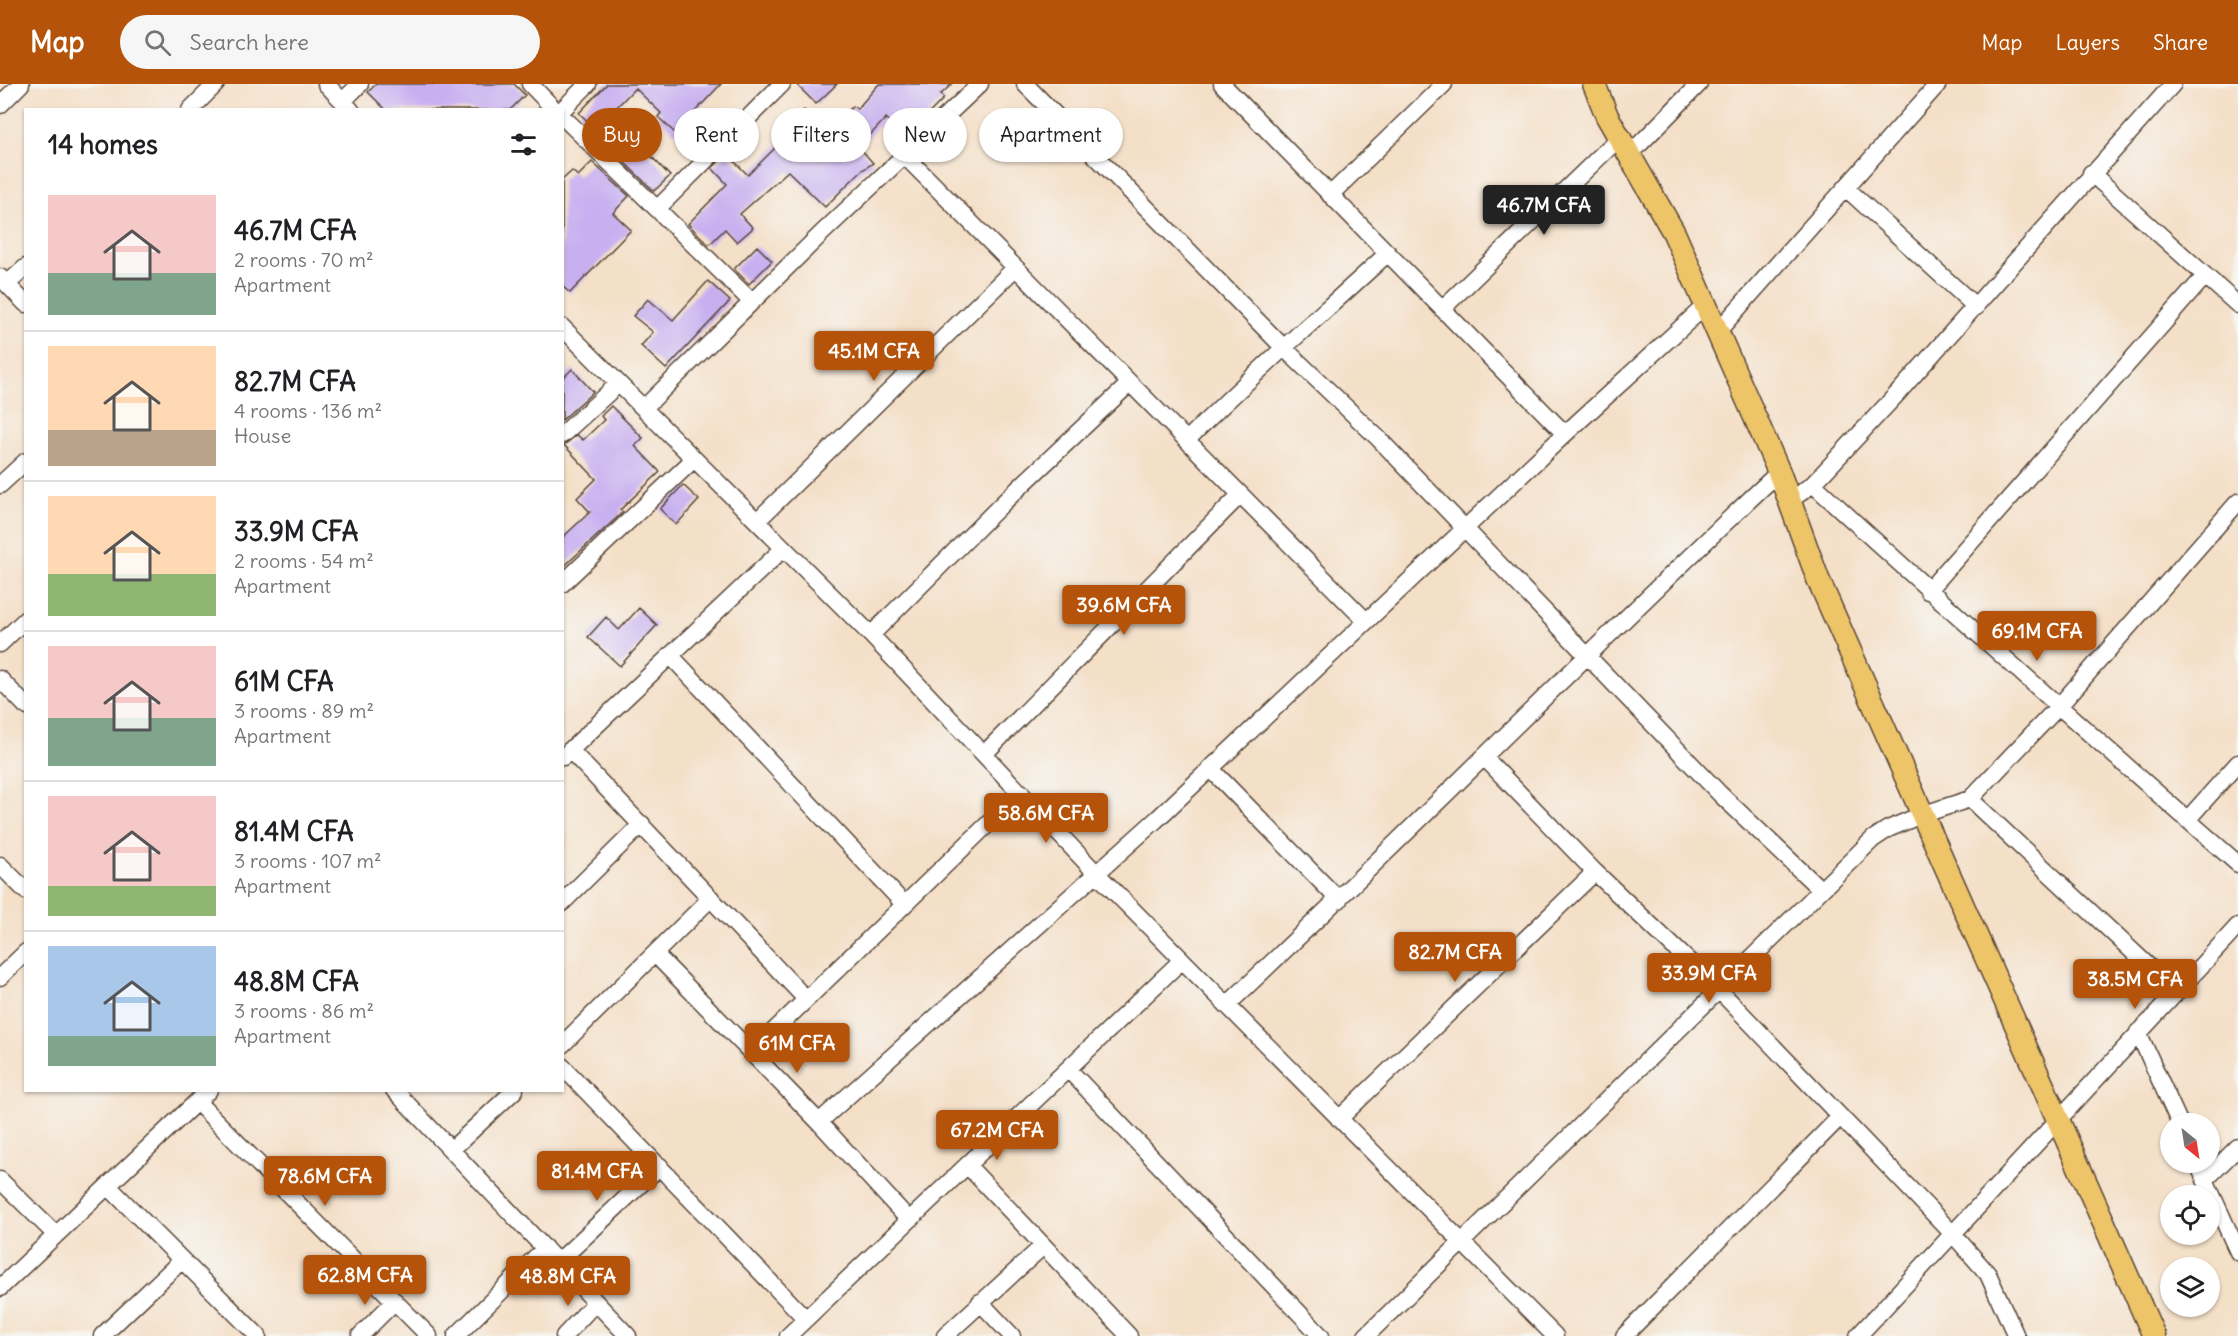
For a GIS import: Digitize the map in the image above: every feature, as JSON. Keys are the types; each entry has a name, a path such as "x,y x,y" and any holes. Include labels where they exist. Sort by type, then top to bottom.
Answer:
{"main road":[{"path":"1594,84 1607,116 1674,233 1718,331 1779,472 1818,579 2154,1336"}],"street":[{"path":"0,105 21,84"},
{"path":"192,108 216,84"},
{"path":"326,84 347,105 360,84"},
{"path":"530,84 553,108"},
{"path":"564,108 588,84"},
{"path":"658,208 782,84"},
{"path":"954,108 980,84"},
{"path":"1025,84 1285,349 1378,438 1720,794 1820,890"},
{"path":"1222,84 1565,434"},
{"path":"1330,195 1444,84"},
{"path":"1442,309 1624,146 1699,84"},
{"path":"1718,331 1847,189 1938,84"},
{"path":"1789,501 1813,484 1976,307 2091,173 2173,84"},
{"path":"564,118 752,302"},
{"path":"644,408 896,162"},
{"path":"912,162 1239,496 1366,621"},
{"path":"2091,173 2238,305"},
{"path":"1847,189 1976,307"},
{"path":"1186,440 1233,394 1388,253"},
{"path":"24,268 3,281 24,302"},
{"path":"758,521 1015,268"},
{"path":"1928,591 2205,276"},
{"path":"819,1122 1210,768 1565,434 1706,305"},
{"path":"564,329 871,635 1096,873 1462,1245 1555,1336"},
{"path":"564,433 618,384"},
{"path":"871,635 1004,502 1129,384"},
{"path":"564,582 693,460"},
{"path":"3,475 24,461"},
{"path":"1227,1005 1339,900 1586,656 1779,472"},
{"path":"1813,484 1928,591 2238,864"},
{"path":"985,753 1239,496"},
{"path":"1366,1336 1462,1245 1873,839 1888,829 1921,815 1970,799 2060,705 2238,502"},
{"path":"784,548 566,754 642,824 806,999"},
{"path":"0,645 24,621"},
{"path":"670,655 904,904"},
{"path":"0,679 24,704"},
{"path":"1484,757 1595,872 1720,991 1952,1233 1988,1274 2016,1336"},
{"path":"2187,820 2238,764"},
{"path":"1210,768 1339,900"},
{"path":"752,1052 1021,792"},
{"path":"1970,799 2176,993"},
{"path":"564,901 642,824"},
{"path":"0,865 24,889"},
{"path":"1339,1119 1595,872"},
{"path":"564,1044 711,898"},
{"path":"1858,1336 2238,926"},
{"path":"0,977 24,954"},
{"path":"656,955 819,1122 909,1220"},
{"path":"788,1336 1182,960"},
{"path":"2138,1032 2175,1113"},
{"path":"564,1068 806,1319"},
{"path":"1068,1069 1321,1336"},
{"path":"396,1092 453,1149 628,1336"},
{"path":"453,1149 513,1092"},
{"path":"0,1288 203,1096 429,1336"},
{"path":"1623,1336 1840,1117"},
{"path":"2205,1180 2238,1147"},
{"path":"558,1262 660,1166"},
{"path":"966,1166 1129,1336"},
{"path":"2202,1173 2238,1252"},
{"path":"0,1180 56,1235"},
{"path":"108,1186 258,1336"},
{"path":"945,1336 1043,1246"},
{"path":"456,1336 545,1248"},
{"path":"102,1336 182,1260"},
{"path":"360,1336 395,1301"},
{"path":"564,1336 596,1302"},
{"path":"980,1302 1012,1336"}],"building":[{"path":"376,84 514,84 525,95 512,108 384,108 368,92"},
{"path":"607,84 721,84 698,108 674,108 674,132 662,121 662,108 656,108 635,88 616,108 584,108"},
{"path":"796,84 837,84 816,104"},
{"path":"879,84 952,84 940,95 944,98 934,108 883,108 883,121 871,134 871,108 858,108"},
{"path":"771,152 771,162 871,161 873,163 861,171 825,207 788,171 740,214 753,228 737,242 725,229 709,245 688,224 727,184 712,168 718,162 735,162 748,175"},
{"path":"592,162 629,196 613,213 631,230 570,293 564,288 564,178 572,171 578,176"},
{"path":"624,162 657,162 670,176 654,191"},
{"path":"757,246 772,261 749,284 734,269"},
{"path":"708,281 730,301 666,369 641,346 653,332 633,316 648,299 673,320"},
{"path":"572,369 593,392 564,418 564,377"},
{"path":"611,406 643,438 635,446 660,472 620,510 623,512 564,566 564,536 590,512 577,498 596,479 564,445 577,435 583,440 604,420 601,416"},
{"path":"683,485 699,500 676,525 660,509"},
{"path":"639,608 657,625 620,666 588,637 606,617 619,630"}]}
